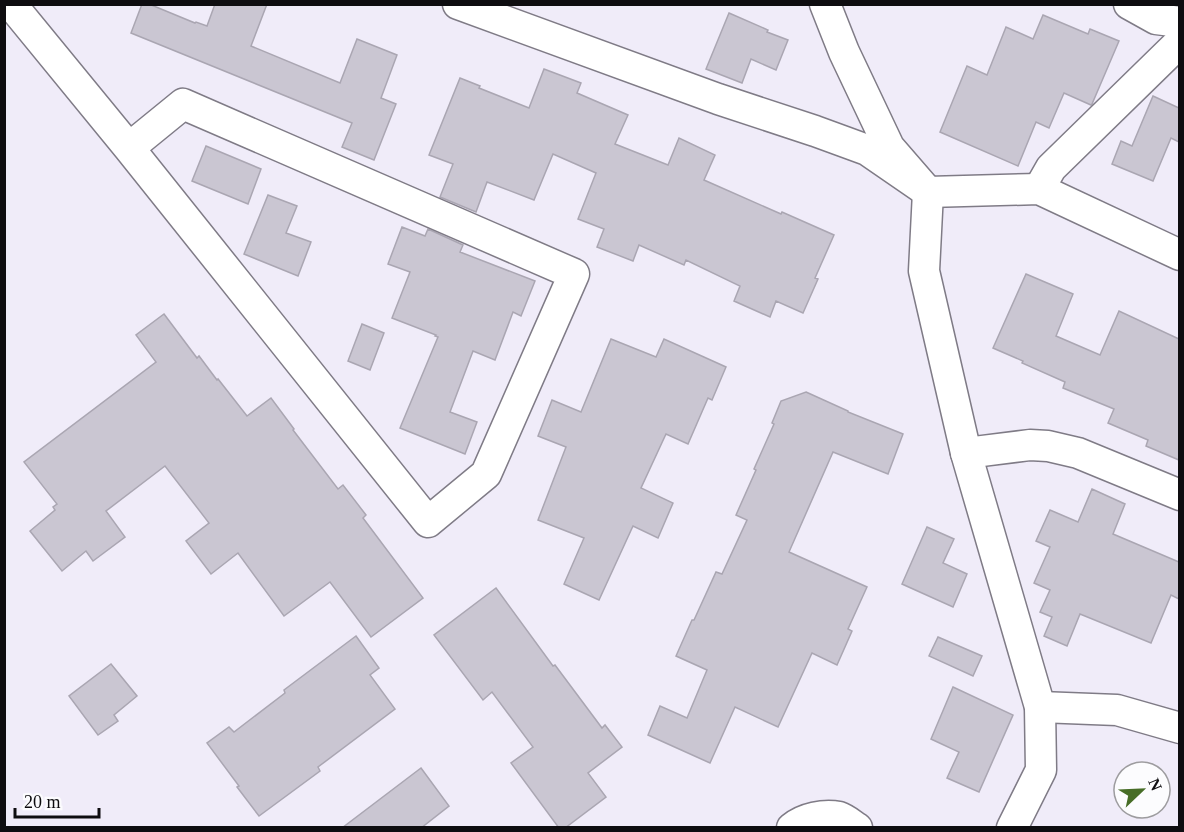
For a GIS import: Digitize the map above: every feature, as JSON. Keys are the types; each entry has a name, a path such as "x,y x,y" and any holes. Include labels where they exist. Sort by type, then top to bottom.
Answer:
{"street":[{"path":"11,4 428,522 486,474 574,274 183,104 129,148"},
{"path":"458,4 718,99 867,150 928,192 1039,189 1179,255"},
{"path":"825,4 844,52 889,147 928,192 924,271 966,453 1040,707 1041,770 1011,828"},
{"path":"1129,4 1156,19 1179,22"},
{"path":"1039,189 1051,168 1179,42"},
{"path":"966,453 1048,446 1078,453 1179,495"},
{"path":"1040,707 1117,710 1179,728"},
{"path":"792,828 799,822 822,816 841,818 857,828"}],"building":[{"path":"142,4 149,4 207,26 215,4 267,4 251,46 340,83 357,39 397,55 381,98 396,104 374,160 342,147 352,123 131,33"},
{"path":"729,13 788,40 776,70 751,59 742,83 706,69"},
{"path":"1043,15 1088,34 1090,29 1119,41 1092,104 1064,93 1049,128 1036,122 1018,166 940,132 967,66 987,75 1006,27 1033,39"},
{"path":"544,69 581,83 577,93 628,115 615,144 668,165 679,138 715,155 704,180 834,235 803,313 776,301 770,317 734,301 740,286 686,260 684,265 639,245 633,261 597,247 604,229 578,219 596,173 553,154 534,200 487,182 476,212 440,197 453,164 429,155 460,78 529,108"},
{"path":"1153,96 1179,108 1179,142 1171,138 1153,181 1112,164 1121,141 1132,146"},
{"path":"206,146 261,169 248,204 192,181"},
{"path":"268,195 297,206 286,233 311,242 298,276 244,254"},
{"path":"402,227 425,236 428,229 463,245 460,252 535,281 521,316 513,312 495,360 473,351 450,412 477,422 465,454 400,428 438,337 392,318 410,272 388,264"},
{"path":"1026,274 1073,294 1056,336 1100,355 1119,311 1179,339 1179,460 1146,446 1148,440 1108,423 1114,409 1063,388 1065,382 993,348"},
{"path":"164,314 197,358 199,356 247,416 271,398 338,489 343,485 366,515 363,518 423,598 371,637 330,582 284,616 238,553 211,574 186,541 209,523 165,466 106,511 125,537 93,561 86,551 62,571 30,531 55,510 53,507 57,504 24,462 156,362 136,335"},
{"path":"362,324 384,333 370,370 348,361"},
{"path":"611,339 656,357 664,339 726,367 712,400 708,398 688,444 666,434 641,488 673,503 658,538 633,526 599,600 564,584 584,538 538,520 566,447 538,436 552,400 581,412"},
{"path":"806,392 903,434 888,474 833,452 789,552 867,587 848,629 852,631 837,665 812,653 778,727 735,707 710,763 648,735 660,706 687,718 707,670 676,656 716,572 722,574 747,520 736,515 756,470 754,469 774,424 772,423 781,401"},
{"path":"1092,489 1125,504 1113,534 1179,562 1179,599 1171,595 1151,643 1080,614 1067,646 1044,636 1052,617 1040,612 1050,590 1034,583 1050,547 1036,541 1050,510 1078,522"},
{"path":"927,527 954,539 943,563 967,574 953,607 902,584"},
{"path":"496,588 602,728 605,725 622,747 588,773 606,797 565,828 559,828 511,763 533,747 492,692 483,700 434,635"},
{"path":"356,636 379,668 370,675 395,709 318,767 320,771 259,816 207,743 229,727 234,732 285,693 284,690"},
{"path":"938,637 982,656 973,676 929,656"},
{"path":"111,664 137,696 114,715 118,721 98,735 69,696"},
{"path":"953,687 1013,715 979,792 947,778 959,752 931,739"},
{"path":"421,768 449,806 421,828 342,828"}]}
